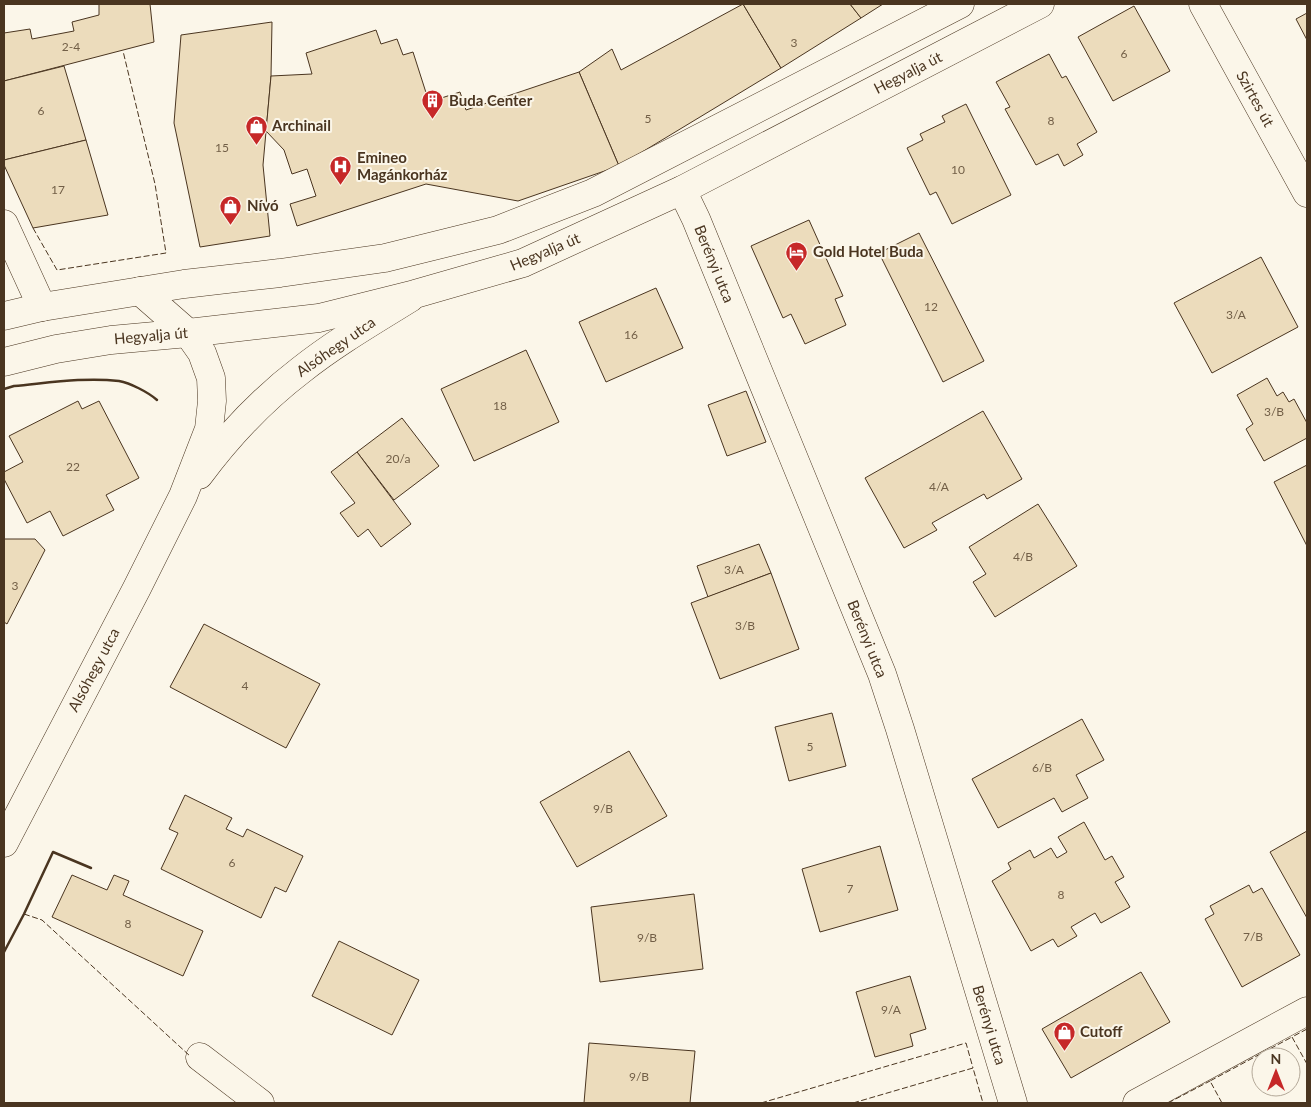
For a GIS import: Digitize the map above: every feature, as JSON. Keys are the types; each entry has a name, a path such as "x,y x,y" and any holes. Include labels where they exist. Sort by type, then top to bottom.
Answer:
{"street":[{"path":"4,316 42,307 184,284 385,258 498,230 593,193 960,4"},
{"name":"Hegyalja út","path":"4,362 56,349 111,340 319,318 415,294 523,263 682,190 1040,4"},
{"name":"Szirtes út","path":"1203,4 1307,193"},
{"name":"Berényi utca","path":"682,190 696,219 882,674 1014,1103"},
{"path":"4,224 42,307"},
{"name":"Alsóhegy utca","path":"4,843 184,496 209,429 212,401 211,378 202,353 188,333 140,291"},
{"name":"Alsóhegy utca","path":"184,496 210,461 238,429 268,398 293,376 334,346 415,294"},
{"path":"1137,1103 1307,1011"},
{"path":"200,1057 260,1103"}],"building":[{"path":"99,4 150,4 154,42 4,81 4,33 30,29 32,39 74,31 72,22 99,15"},
{"path":"743,4 781,68 619,166 579,72 612,49 621,70"},
{"path":"743,4 850,4 861,18 781,68"},
{"path":"850,4 883,4 861,18"},
{"path":"1134,6 1170,71 1113,101 1078,37"},
{"path":"1307,13 1307,40 1296,19"},
{"path":"272,22 271,76 263,165 270,236 200,247 174,123 181,35"},
{"name":"Buda Center","path":"376,30 381,44 397,39 403,55 413,52 429,102 460,92 466,110 579,72 619,166 518,201 426,184 297,226 290,204 316,196 307,169 292,174 284,150 266,131 271,76 312,74 306,53"},
{"path":"1049,54 1062,78 1066,76 1097,132 1077,144 1083,155 1064,166 1058,154 1036,165 1005,109 1010,107 996,82"},
{"path":"64,66 86,140 4,160 4,81"},
{"path":"966,104 1011,195 952,224 936,192 930,195 907,148 923,140 920,134 945,122 942,116"},
{"path":"86,140 108,215 33,228 4,165 4,160"},
{"name":"Gold Hotel Buda","path":"809,220 843,296 835,299 846,325 805,344 791,314 783,318 751,246"},
{"path":"919,233 984,361 943,382 879,253"},
{"path":"1261,257 1298,327 1212,373 1174,303"},
{"path":"656,288 683,348 606,382 579,322"},
{"path":"526,350 559,422 474,461 441,389"},
{"path":"1267,378 1277,396 1283,392 1289,402 1294,399 1307,423 1307,438 1264,461 1246,429 1253,424 1237,395"},
{"path":"746,391 766,442 727,456 708,405"},
{"path":"78,401 82,409 99,401 139,478 106,495 114,510 63,536 50,511 27,523 4,479 4,472 23,462 9,436"},
{"path":"983,411 1022,479 987,499 984,494 932,523 937,530 904,548 865,478"},
{"path":"402,418 439,466 394,500 357,452"},
{"path":"357,452 411,524 381,547 368,529 358,537 340,513 355,503 331,472"},
{"path":"1307,465 1307,546 1274,482"},
{"path":"1038,504 1077,566 995,617 973,582 986,574 969,547"},
{"path":"4,539 35,539 45,550 7,624 4,622"},
{"path":"759,544 771,573 708,597 697,566"},
{"path":"771,573 799,649 720,679 691,603"},
{"path":"204,624 320,684 286,748 170,687"},
{"path":"832,713 846,766 789,781 775,727"},
{"path":"1082,719 1104,760 1076,775 1088,798 1062,812 1054,798 998,828 972,779"},
{"path":"629,751 667,816 577,867 540,802"},
{"path":"185,795 232,818 226,829 243,837 247,829 303,856 286,892 275,887 261,918 161,869 178,833 169,829"},
{"path":"1084,822 1105,860 1112,856 1124,877 1115,882 1130,907 1101,923 1095,913 1071,927 1077,936 1058,947 1053,939 1031,951 992,881 1011,869 1008,863 1030,850 1034,858 1051,848 1057,858 1067,852 1058,837"},
{"path":"1307,831 1307,918 1270,852"},
{"path":"880,846 898,910 820,932 802,869"},
{"path":"72,875 107,890 114,875 129,881 123,895 203,931 183,976 52,917"},
{"path":"1249,885 1253,893 1262,888 1300,955 1242,987 1205,919 1214,914 1210,906"},
{"path":"694,894 703,969 600,982 591,907"},
{"path":"339,941 419,980 392,1035 312,996"},
{"path":"1141,972 1170,1022 1071,1078 1042,1029"},
{"path":"910,976 926,1029 910,1034 913,1046 875,1057 856,992"},
{"path":"589,1043 695,1051 690,1103 584,1103"}],"fence":[{"path":"33,228 57,270 166,253 155,184 123,51"},
{"path":"24,914 42,920 190,1056"},
{"path":"1307,1029 1292,1037 1307,1064"},
{"path":"1222,1103 1210,1081 1292,1037"},
{"path":"761,1103 966,1043 973,1068"},
{"path":"853,1103 973,1068 983,1103"},
{"path":"1168,1103 1210,1081"}],"wall":[{"path":"4,389 14,386 53,382 106,380 128,384 144,391 157,400"},
{"path":"4,952 53,852 91,868"}],"place":[{"name":"Buda Center","path":"433,120"},
{"name":"Archinail","path":"256,145"},
{"name":"Emineo Magánkorház","path":"341,186"},
{"name":"Nívó","path":"231,225"},
{"name":"Gold Hotel Buda","path":"797,271"},
{"name":"Cutoff","path":"1064,1051"}]}
